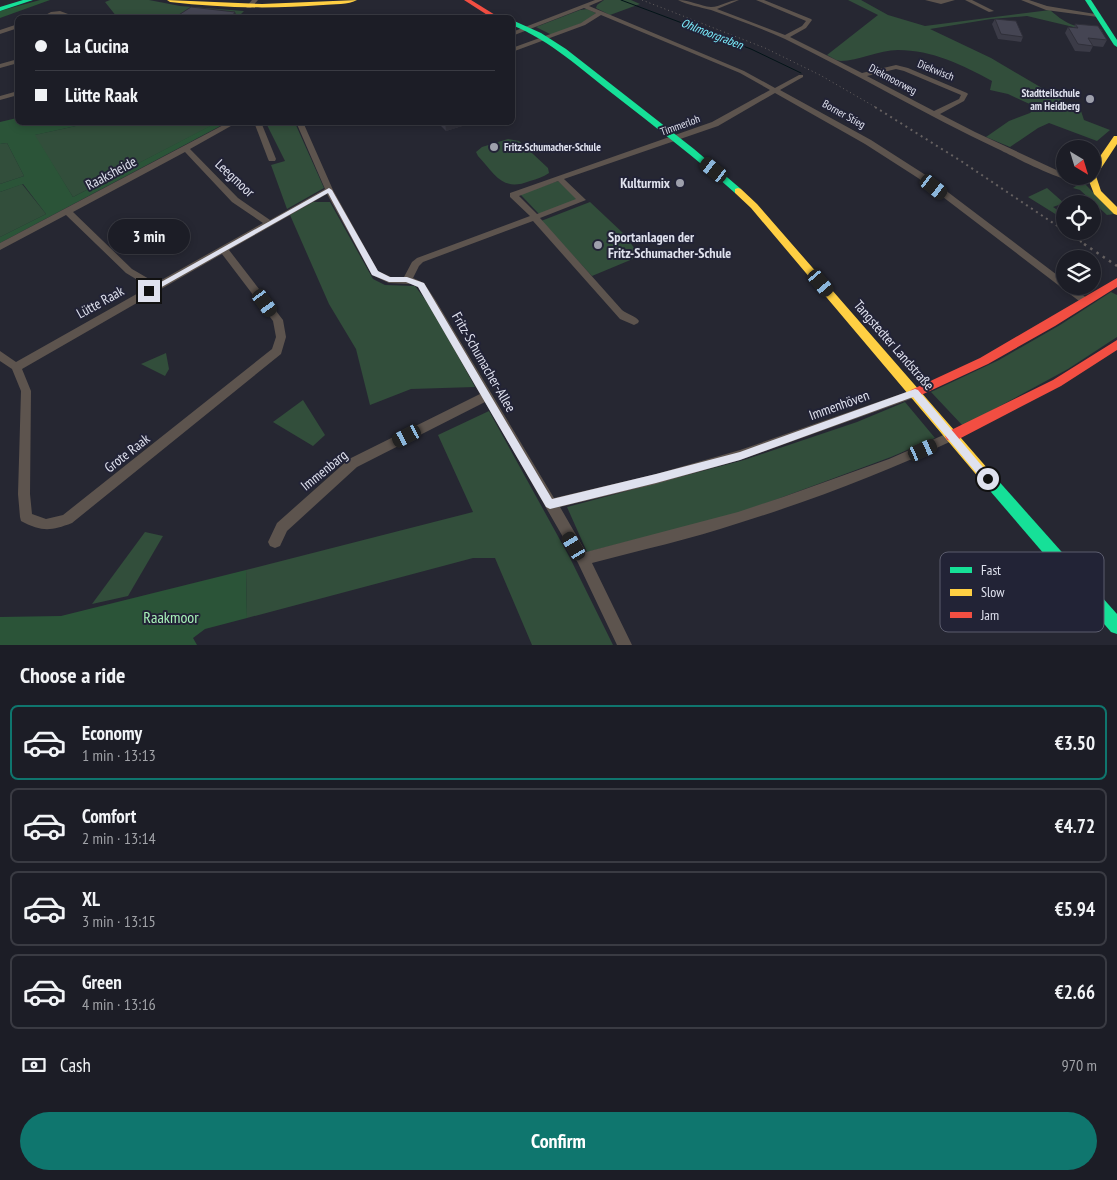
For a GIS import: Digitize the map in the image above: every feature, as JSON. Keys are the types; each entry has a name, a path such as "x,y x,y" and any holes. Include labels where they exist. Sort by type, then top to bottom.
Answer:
{"street":[{"path":"0,8 22,0"},
{"path":"0,8 30,0"},
{"path":"170,0 204,5 252,4 291,7 354,0"},
{"path":"467,0 492,15"},
{"path":"515,33 600,0"},
{"name":"Diekmoorweg","path":"681,0 712,9 785,37 934,114 1056,173"},
{"path":"712,9 736,0"},
{"path":"759,0 809,20 799,30 785,37"},
{"path":"928,0 935,2 952,0"},
{"path":"968,0 990,12"},
{"path":"1024,0 1040,6 1098,15"},
{"path":"1088,0 1117,45"},
{"name":"Borner Stieg","path":"586,7 733,68 777,91 902,163 1056,279"},
{"path":"52,15 61,12 67,15"},
{"path":"515,49 583,24 600,13"},
{"name":"Tangstedter Landstraße","path":"515,24 546,38 547,41 560,48 726,179 754,206 1051,552"},
{"path":"0,32 15,27"},
{"path":"0,66 15,62"},
{"name":"Diekwisch","path":"861,75 896,67 906,69 965,94 962,100 934,114"},
{"name":"Timmerloh","path":"634,321 619,312 513,194 674,139 729,117 801,76"},
{"path":"0,98 15,94"},
{"name":"Raaksheide","path":"0,247 230,125"},
{"path":"258,125 272,159"},
{"name":"Fritz-Schumacher-Allee","path":"299,125 329,190 375,273 389,280 407,280 421,285 583,560 625,645"},
{"path":"1101,163 1117,138"},
{"name":"Leegmoor","path":"186,149 235,200 269,223"},
{"path":"407,280 415,264 420,260 582,200 559,178"},
{"path":"1096,185 1102,198 1117,212"},
{"name":"Lütte Raak","path":"16,367 329,190"},
{"path":"68,212 129,272 156,287"},
{"name":"Grote Raak","path":"16,367 26,391 24,494 26,517 38,524 51,525 67,519 277,351 281,337 278,320 222,249"},
{"name":"Immenhöven","path":"550,504 656,479 740,456 915,392 984,361 1116,285"},
{"name":"Borner Stieg","path":"1077,295 1086,302"},
{"path":"583,560 783,504 893,463 1049,388 1079,371 1117,344"},
{"path":"0,355 16,367"},
{"name":"Immenbarg","path":"274,542 282,528 353,464 486,396"},
{"name":"Tangstedter Landstraße","path":"1104,611 1117,626"}],"green space":[{"path":"40,0 50,0 0,18 0,11"},
{"path":"110,0 149,0 180,6 244,11 240,15 115,15 105,2"},
{"path":"604,0 631,0 640,4 610,15 596,8"},
{"path":"848,0 861,0 888,15 925,26 1050,10 1068,23 1086,28 1101,29 1103,34 1027,16 991,19 930,29 991,58 1081,111 1084,120 1110,130 1098,140 1094,140 1049,123 1038,128 1010,147 986,137 1009,121 1030,113 1036,107 1008,94 990,90 992,81 970,69 935,56 911,51 891,50 841,61 827,55 878,15"},
{"path":"587,9 596,13 584,22 552,35 536,27 580,10"},
{"path":"15,118 15,125 80,125 35,135 73,197 212,125 222,125 0,243 0,237 46,214 23,184 0,192 0,184 24,176 7,143 0,144 0,122"},
{"path":"80,125 213,125 73,197 34,135"},
{"path":"267,125 296,125 324,188 287,209 271,165 285,161"},
{"path":"508,139 519,141 548,168 549,173 520,184 506,183 500,180 476,152 482,147"},
{"path":"7,143 24,176 0,184 0,144"},
{"path":"558,181 579,200 540,215 520,194"},
{"path":"22,184 46,214 0,237 0,192"},
{"path":"1078,185 1086,185 1096,195 1085,195 1080,190 1073,188"},
{"path":"1047,188 1056,196 1056,206 1053,207 1056,209 1056,214 1028,197"},
{"path":"1101,201 1114,214 1107,215 1101,209"},
{"path":"313,202 330,202 373,279 385,285 415,286 433,310 475,387 411,389 370,405 356,349 329,304 290,215"},
{"name":"Sportanlagen der Fritz-Schumacher-Schule","path":"590,202 624,234 640,256 592,276 541,221"},
{"path":"1111,292 1117,295 1117,337 1068,369 963,426 931,392 999,360 1060,325"},
{"path":"166,353 169,369 165,376 141,364"},
{"path":"303,400 325,435 313,446 273,422"},
{"path":"905,402 935,438 891,457 737,514 587,552 567,507 744,460 857,422"},
{"path":"489,411 570,558 613,645 532,645 495,558 473,558 247,618 246,570 473,512 438,435"},
{"path":"145,532 163,536 128,596 92,604"},
{"name":"Raakmoor","path":"246,570 247,618 205,629 193,638 197,645 0,645 0,617 61,616"}],"building":[{"path":"191,7 235,12 233,15 179,15"},
{"path":"995,19 1016,21 1023,37 1001,34"},
{"path":"1075,24 1098,26 1107,40 1088,38 1093,46 1078,44 1068,27 1078,28"}],"waterway":[{"name":"Ohlmoorgraben","path":"621,0 751,49 801,73"}],"railway":[{"path":"642,0 765,48 820,75 877,108"},
{"path":"875,107 961,161 1086,245"},
{"path":"1084,244 1117,266"}],"traffic: fast":[{"path":"0,9 30,0"},
{"path":"1088,0 1117,45"},
{"path":"515,23 539,35 563,51 691,151 738,191"},
{"path":"990,481 1052,552"},
{"path":"1104,611 1117,626"}],"traffic: slow":[{"path":"170,0 239,6 308,4 354,0"},
{"path":"1101,162 1117,138"},
{"path":"1094,185 1097,192 1117,212"},
{"path":"738,191 754,206 990,481"}],"traffic: jam":[{"path":"467,0 492,15"},
{"path":"915,393 984,361 1051,323 1117,282"},
{"path":"952,436 1057,383 1117,344"}],"place":[{"name":"Stadtteilschule am Heidberg","path":"1090,99"},
{"name":"Fritz-Schumacher-Schule","path":"494,147"},
{"name":"Kulturmix","path":"680,183"},
{"name":"Sportanlagen der Fritz-Schumacher-Schule","path":"598,245"}],"route":[{"path":"149,291 329,190 375,273 389,280 407,280 421,285 550,504 656,479 740,456 915,392 988,479"}]}
